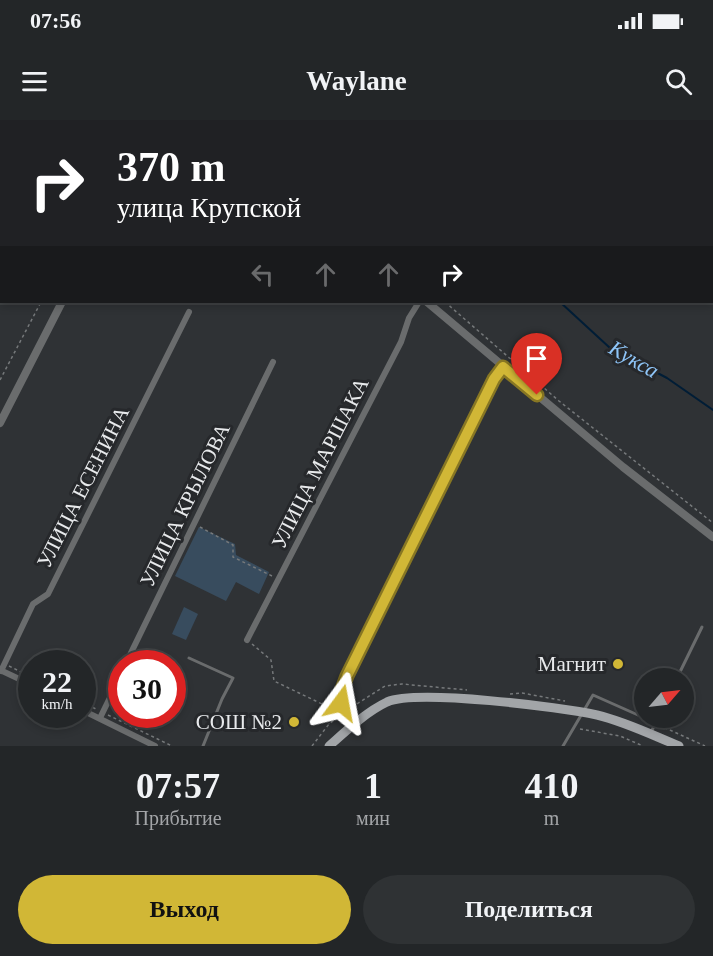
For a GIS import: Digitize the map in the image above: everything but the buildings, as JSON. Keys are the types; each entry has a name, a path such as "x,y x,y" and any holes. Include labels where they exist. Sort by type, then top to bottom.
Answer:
{"main road":[{"path":"329,746 354,724 387,702 424,696 581,712 619,722 679,746"}],"street":[{"path":"0,423 61,303"},
{"name":"УЛИЦА МАРШАКА","path":"247,639 401,342 408,318 418,303"},
{"path":"429,303 503,367 713,537"},
{"name":"УЛИЦА ЕСЕНИНА","path":"2,668 33,604 48,594 189,312"},
{"name":"УЛИЦА КРЫЛОВА","path":"132,650 273,362"},
{"path":"354,724 341,703 341,692 347,676 489,389 503,367"},
{"path":"2,668 18,677"},
{"path":"101,715 108,701"},
{"path":"96,714 154,746"}],"lane":[{"path":"682,668 702,627"},
{"path":"189,658 234,678 222,699 204,746"},
{"path":"563,746 593,695 634,713"}],"path":[{"path":"0,380 40,303"},
{"path":"446,303 559,401 713,523"},
{"path":"194,524 233,544 233,557 278,579"},
{"path":"247,639 271,660 274,681 322,704 329,724"},
{"path":"2,668 18,673"},
{"path":"96,712 172,746"},
{"path":"573,728 620,736 643,746"},
{"path":"667,728 705,746"}],"shaded area":[{"path":"199,527 235,544 236,555 269,572 259,594 236,582 226,601 175,576"},
{"path":"184,607 198,614 186,640 172,634"}],"waterway":[{"name":"Кукса","path":"561,303 610,348 667,378 713,410"}],"place":[{"name":"Магнит","path":"618,664"},
{"name":"СОШ №2","path":"294,722"}],"route":[{"path":"341,703 341,692 347,676 494,379 503,367 537,395"}]}
